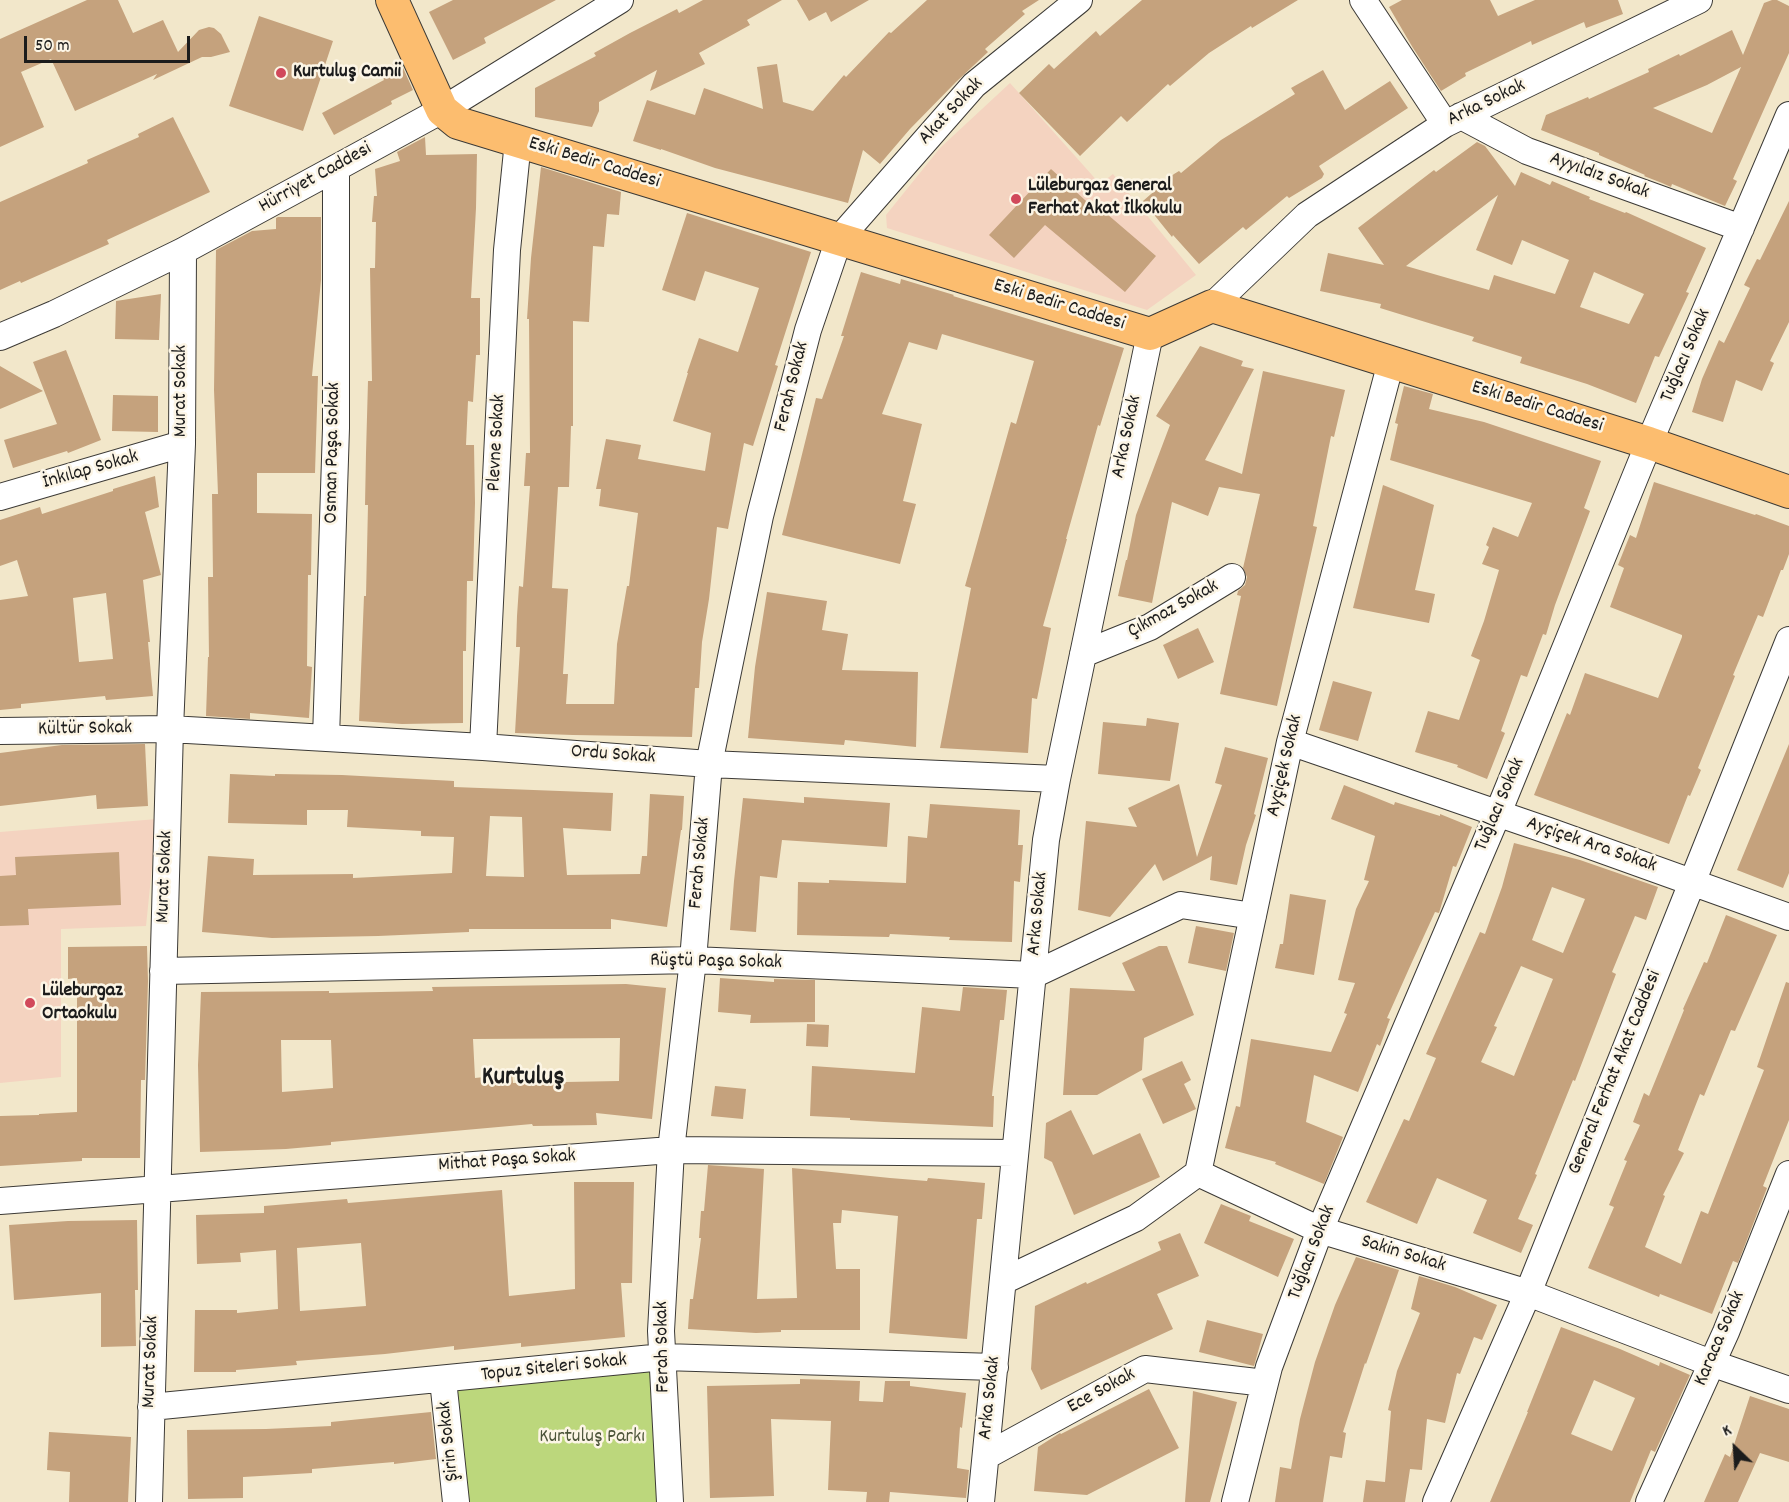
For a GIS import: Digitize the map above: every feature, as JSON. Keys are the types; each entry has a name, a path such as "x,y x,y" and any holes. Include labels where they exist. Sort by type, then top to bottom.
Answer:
{"main road":[{"path":"392,0 442,110"},
{"name":"Eski Bedir Caddesi","path":"442,110 458,123 1150,334 1212,306 1649,443 1789,492"}],"street":[{"name":"Hürriyet Caddesi","path":"0,337 54,314 183,251 336,168 442,110 620,0"},
{"name":"Akat Sokak","path":"839,239 974,85 1079,0"},
{"path":"1363,0 1453,120"},
{"name":"Arka Sokak","path":"1212,306 1306,215 1453,120 1699,0"},
{"name":"Tuğlacı Sokak","path":"1235,1502 1269,1367 1320,1230 1498,813 1649,443 1789,115"},
{"name":"Ayyıldız Sokak","path":"1453,120 1527,151 1741,228"},
{"name":"Plevne Sokak","path":"483,747 507,250 518,141"},
{"name":"Osman Paşa Sokak","path":"326,738 336,428 336,168"},
{"name":"Ferah Sokak","path":"670,1502 661,1331 671,1150 693,960 709,764 759,516 808,330 839,239"},
{"name":"Murat Sokak","path":"148,1502 170,729 182,444 183,251"},
{"name":"Arka Sokak","path":"981,1502 1046,840 1150,334"},
{"name":"Ayçiçek Sokak","path":"1198,1173 1290,742 1391,362"},
{"name":"İnkılap Sokak","path":"0,497 182,444"},
{"name":"Çıkmaz Sokak","path":"1083,654 1150,627 1232,577"},
{"name":"General Ferhat Akat Caddesi","path":"1436,1502 1528,1293 1789,640"},
{"name":"Ordu Sokak","path":"170,729 483,747 709,764 1057,779"},
{"name":"Kültür Sokak","path":"0,731 170,729"},
{"name":"Ayçiçek Ara Sokak","path":"1290,742 1692,881 1789,917"},
{"name":"Rüştü Paşa Sokak","path":"163,971 693,960 1033,975 1181,904 1253,916"},
{"name":"Mithat Paşa Sokak","path":"0,1201 671,1150 1015,1154"},
{"path":"1003,1281 1136,1218 1198,1173"},
{"name":"Sakin Sokak","path":"1198,1173 1320,1230 1528,1293 1789,1390"},
{"name":"Karaca Sokak","path":"1649,1502 1730,1321 1789,1174"},
{"name":"Topuz Siteleri Sokak","path":"151,1407 663,1357 995,1367"},
{"name":"Ece Sokak","path":"986,1456 1145,1369 1265,1383"},
{"name":"Şirin Sokak","path":"443,1380 456,1502"}],"shaded area":[{"name":"Lüleburgaz General Ferhat Akat İlkokulu","path":"1010,83 1100,184 1113,174 1196,275 1147,310 887,228 886,215 940,148"},
{"name":"Lüleburgaz Ortaokulu","path":"157,819 146,926 61,929 61,1077 0,1083 0,832"}],"green space":[{"name":"Kurtuluş Parkı","path":"652,1367 660,1502 465,1502 452,1389"}],"building":[{"path":"87,0 118,0 133,33 163,20 178,52 199,30 209,27 221,34 230,52 202,57 153,80 157,74 75,111 51,59 21,72 44,127 0,147 0,39"},
{"path":"453,0 556,0 484,38 486,43 453,60 429,12"},
{"path":"703,0 782,0 747,20 750,25 699,53 705,64 650,91 657,70 599,102 599,111 592,127 535,117 535,88 596,56 594,53 630,33 677,9 679,13"},
{"path":"797,0 869,0 831,22 826,12 809,21"},
{"path":"927,0 1039,0 1022,11 1025,14 985,49 988,52 910,129 880,164 863,150 848,203 715,168 633,141 647,100 695,115 704,88 763,109 757,67 777,64 783,102 813,111 844,75 846,77 889,32 891,33"},
{"path":"1142,0 1298,0 1209,53 1170,86 1168,84 1127,122 1121,116 1080,156 1019,93 1049,64 1054,69 1096,31 1100,36"},
{"path":"1402,0 1490,0 1498,16 1535,0 1618,0 1623,14 1586,28 1584,22 1532,45 1531,41 1465,73 1466,76 1441,91 1389,7"},
{"path":"1777,0 1789,6 1789,53 1733,179 1737,181 1725,206 1672,184 1671,187 1644,176 1599,153 1541,130 1546,115 1588,97 1589,99 1649,72 1648,69 1732,30 1743,55 1764,3","holes":["1741,67 1712,133 1653,108 1707,85"]},
{"name":"Kurtuluş Camii","path":"259,16 333,41 303,131 229,106"},
{"path":"400,61 413,90 334,135 322,113 384,80 380,71"},
{"path":"1323,70 1345,110 1390,81 1408,108 1319,166 1324,174 1322,178 1289,198 1287,196 1246,230 1243,227 1199,264 1173,235 1172,237 1143,201 1174,174 1179,171 1181,173 1221,140 1295,94 1291,88"},
{"path":"173,117 210,192 107,240 109,244 0,290 0,202 88,163 87,160 139,137 138,134"},
{"path":"425,137 426,155 477,154 471,298 480,298 480,355 476,355 473,402 468,401 466,445 474,445 475,503 473,581 467,581 466,651 463,651 463,723 402,724 359,721 364,596 366,596 368,505 365,505 366,453 368,381 372,381 370,268 375,268 376,222 372,222 374,196 377,196 375,169 400,161 397,152"},
{"path":"1477,142 1485,146 1515,186 1521,172 1550,185 1552,181 1706,248 1686,292 1689,293 1659,357 1655,356 1636,403 1587,384 1520,363 1522,357 1472,341 1474,337 1380,308 1381,304 1320,291 1328,253 1384,265 1358,228 1434,170 1436,172","holes":["1498,195 1476,250 1512,265 1522,240 1569,260 1555,294 1494,275 1489,290 1406,266","1594,272 1644,294 1629,324 1580,307"]},
{"path":"541,167 621,192 619,215 607,214 604,247 593,246 589,322 573,321 573,426 571,426 569,487 558,487 552,588 568,589 563,674 568,674 566,704 614,704 617,644 627,586 629,586 638,513 599,506 601,489 596,489 606,439 641,445 638,459 705,471 711,433 673,421 687,373 699,338 738,352 759,288 705,271 695,301 662,290 687,213 811,252 775,365 778,366 753,446 744,443 728,529 717,527 702,642 699,688 695,688 692,737 515,733 520,647 516,647 517,616 519,586 523,587 530,486 524,486 526,453 530,453 529,319 527,319"},
{"path":"1051,169 1097,211 1100,208 1156,256 1125,292 1045,225 1014,258 989,235"},
{"path":"1789,201 1789,322 1770,361 1774,363 1762,391 1736,380 1723,422 1692,412 1702,379 1719,340 1724,343 1750,288 1744,285 1757,259 1760,260"},
{"path":"321,217 321,280 312,376 318,376 315,473 257,473 257,513 312,514 311,575 308,575 307,666 312,667 309,718 250,713 250,719 206,716 209,657 208,577 213,577 212,494 218,494 214,390 216,250 252,231 276,229 276,218"},
{"path":"861,272 900,284 901,279 1124,348 1100,426 1098,425 1043,626 1051,628 1037,699 1032,698 1028,753 940,748 971,588 965,586 1011,422 1016,424 1034,361 942,334 937,350 909,342 882,414 922,424 903,501 916,504 900,564 782,535 816,398 822,399 844,336 841,336"},
{"path":"161,294 159,340 115,339 116,301"},
{"path":"1200,346 1243,361 1241,366 1254,369 1205,460 1242,474 1263,371 1345,390 1334,437 1331,436 1313,526 1317,527 1277,706 1220,694 1241,596 1237,595 1245,585 1247,577 1243,568 1260,494 1219,487 1208,516 1172,502 1152,603 1118,596 1136,515 1170,425 1156,416"},
{"path":"66,350 101,440 68,453 67,451 13,468 4,440 57,424 33,362"},
{"path":"0,366 43,391 0,409"},
{"path":"1404,386 1433,394 1429,409 1484,422 1601,461 1584,508 1590,511 1546,635 1543,634 1527,677 1521,675 1501,731 1505,733 1487,779 1457,767 1458,765 1415,752 1428,711 1459,720 1480,660 1471,656 1499,570 1482,564 1489,547 1486,545 1493,527 1518,537 1532,503 1390,460 1398,424 1395,423"},
{"path":"113,395 158,396 158,432 112,431"},
{"path":"155,476 159,507 145,512 161,575 143,580 153,696 106,700 105,696 21,704 21,708 0,710 0,600 28,596 17,560 0,566 0,520 40,507 42,514 113,491 113,489","holes":["106,593 113,659 79,662 73,598"]},
{"path":"1654,482 1789,526 1789,554 1783,570 1781,570 1763,617 1758,615 1733,675 1735,676 1698,768 1701,770 1690,796 1688,795 1669,844 1534,795 1567,713 1570,715 1585,673 1658,698 1682,637 1682,635 1610,607 1624,568 1618,565 1630,535 1636,538"},
{"path":"1383,485 1434,505 1415,590 1435,594 1429,623 1353,608"},
{"path":"767,592 827,601 822,630 848,634 842,670 918,672 916,747 845,740 844,745 748,738 755,667"},
{"path":"1198,628 1214,662 1178,679 1163,645"},
{"path":"1333,681 1372,692 1358,741 1319,730"},
{"path":"1147,718 1179,723 1170,781 1098,774 1103,722 1146,726"},
{"path":"145,744 148,806 97,809 96,795 0,806 0,753 62,745"},
{"path":"1789,744 1789,873 1783,888 1737,870"},
{"path":"1225,747 1268,758 1254,814 1256,815 1237,885 1210,880 1212,856 1163,881 1155,864 1110,917 1078,910 1086,821 1137,827 1128,808 1179,784 1197,857 1222,785 1215,783"},
{"path":"230,774 342,775 454,781 454,787 613,793 611,831 563,828 567,875 640,874 642,856 647,856 650,794 684,796 682,830 667,927 611,919 611,929 469,929 469,932 272,938 202,932 208,856 254,859 253,875 353,874 353,878 452,873 454,837 421,836 421,831 347,827 348,810 307,810 307,825 228,823","holes":["490,816 522,817 524,877 486,876"]},
{"path":"1344,785 1394,805 1395,802 1440,816 1440,814 1472,827 1456,867 1453,866 1439,913 1435,912 1412,962 1387,1018 1390,1019 1380,1046 1377,1044 1358,1092 1314,1075 1306,1122 1343,1137 1324,1184 1275,1164 1276,1162 1225,1148 1236,1106 1240,1107 1251,1039 1331,1052 1347,1014 1344,1013 1355,983 1338,980 1356,909 1369,881 1364,880 1375,836 1331,819"},
{"path":"804,797 890,803 887,847 782,840 777,878 760,876 756,932 730,930 743,798 804,803"},
{"path":"930,804 1020,810 1018,845 1023,845 1020,882 1014,881 1012,942 949,940 950,937 890,934 889,937 797,935 798,882 829,883 829,880 906,883 908,836 927,838"},
{"path":"1514,843 1580,860 1658,887 1646,920 1635,916 1612,972 1616,974 1575,1081 1573,1080 1518,1219 1533,1225 1521,1253 1473,1233 1487,1200 1437,1178 1417,1224 1366,1202 1404,1119 1409,1121 1436,1058 1426,1054 1480,932 1485,934 1502,887","holes":["1552,887 1585,899 1563,953 1532,940","1521,966 1553,979 1514,1076 1481,1062 1497,1027 1494,1026"]},
{"path":"119,852 121,905 28,909 29,925 0,926 0,876 16,875 15,857"},
{"path":"1290,894 1326,900 1314,975 1275,968 1280,944 1283,944"},
{"path":"1726,915 1777,935 1735,1031 1731,1030 1704,1096 1700,1094 1678,1150 1684,1153 1663,1195 1665,1196 1645,1247 1681,1264 1701,1211 1708,1214 1764,1070 1757,1067 1786,982 1789,983 1789,1120 1763,1186 1767,1188 1738,1263 1733,1261 1712,1314 1660,1294 1659,1297 1588,1268 1614,1207 1609,1205 1627,1161 1624,1160 1640,1125 1633,1122 1644,1093 1649,1096 1683,1009 1704,962 1707,963"},
{"path":"1196,926 1234,933 1226,971 1188,963"},
{"path":"147,946 145,1080 141,1080 140,1158 82,1158 82,1161 0,1166 0,1116 77,1112 77,978 68,979 68,947"},
{"path":"1159,946 1167,946 1194,1015 1144,1038 1142,1070 1097,1095 1063,1095 1070,988 1135,991 1122,963"},
{"path":"720,978 774,982 774,979 815,980 815,1022 750,1023 751,1015 718,1012"},
{"path":"626,984 666,988 652,1119 596,1113 597,1125 533,1126 532,1124 331,1142 331,1145 286,1149 200,1152 198,1065 201,992 433,991 432,987","holes":["620,1038 619,1081 513,1083 512,1074 475,1078 473,1039","281,1040 331,1040 333,1088 282,1092"]},
{"path":"963,987 1007,990 1004,1020 1000,1020 992,1096 994,1096 993,1127 810,1116 812,1066 915,1073 922,1007 960,1011"},
{"path":"807,1024 829,1025 828,1047 806,1046"},
{"path":"1182,1061 1191,1080 1184,1084 1196,1109 1163,1124 1142,1079"},
{"path":"715,1086 746,1089 743,1119 711,1116"},
{"path":"1071,1110 1093,1155 1140,1133 1160,1177 1074,1215 1052,1162 1044,1158 1046,1123"},
{"path":"708,1165 764,1169 757,1299 797,1298 792,1168 927,1181 928,1178 985,1183 982,1219 977,1219 967,1339 889,1333 898,1216 842,1210 841,1223 833,1223 836,1269 860,1269 860,1330 781,1330 781,1332 756,1333 688,1329 690,1299 693,1299 701,1238 699,1238 701,1211 704,1211"},
{"path":"574,1182 634,1182 632,1283 621,1283 625,1337 521,1347 521,1343 454,1350 454,1346 296,1361 297,1365 236,1370 236,1372 194,1372 195,1310 237,1310 237,1313 278,1309 276,1250 240,1253 241,1262 197,1264 196,1215 264,1213 264,1206 347,1199 348,1203 502,1190 509,1296 575,1289","holes":["361,1243 366,1306 300,1311 297,1248"]},
{"path":"1221,1204 1251,1216 1249,1221 1294,1239 1278,1277 1204,1243"},
{"path":"137,1220 136,1346 101,1347 101,1293 14,1300 9,1225"},
{"path":"1180,1233 1199,1276 1157,1294 1173,1329 1041,1390 1031,1369 1035,1306 1161,1250 1158,1242"},
{"path":"1356,1257 1399,1270 1343,1432 1346,1433 1342,1458 1330,1456 1323,1502 1275,1502 1280,1467 1291,1469 1300,1419 1315,1362 1335,1305"},
{"path":"1419,1276 1455,1287 1497,1305 1482,1340 1474,1337 1460,1374 1457,1373 1445,1423 1427,1419 1422,1470 1410,1469 1405,1502 1363,1502 1366,1480 1385,1482 1391,1411 1388,1410 1397,1371 1420,1313 1411,1309"},
{"path":"1207,1320 1263,1334 1254,1366 1199,1352"},
{"path":"1561,1327 1659,1366 1660,1362 1690,1375 1655,1452 1651,1450 1630,1502 1490,1502","holes":["1594,1380 1635,1398 1612,1451 1571,1434"]},
{"path":"800,1379 860,1381 859,1401 883,1402 885,1381 910,1381 910,1386 966,1393 962,1428 960,1427 957,1468 969,1470 966,1498 890,1492 889,1502 866,1502 867,1492 828,1490 831,1421 771,1419 774,1496 710,1498 707,1386 800,1384"},
{"path":"1149,1389 1179,1448 1087,1495 1034,1491 1038,1447 1060,1433"},
{"path":"1193,1391 1237,1402 1210,1502 1185,1502"},
{"path":"1750,1396 1789,1409 1789,1462 1760,1453 1738,1502 1704,1502 1725,1454 1730,1457"},
{"path":"431,1412 436,1459 312,1469 312,1473 243,1477 243,1498 188,1499 187,1430 331,1426 331,1422"},
{"path":"49,1432 131,1437 128,1502 69,1502 70,1472 47,1470"}],"place":[{"name":"Kurtuluş Camii","path":"281,73"},
{"name":"Lüleburgaz General Ferhat Akat İlkokulu","path":"1016,199"},
{"name":"Lüleburgaz Ortaokulu","path":"30,1003"}],"district":[{"name":"Kurtuluş","path":"523,1079"}]}
